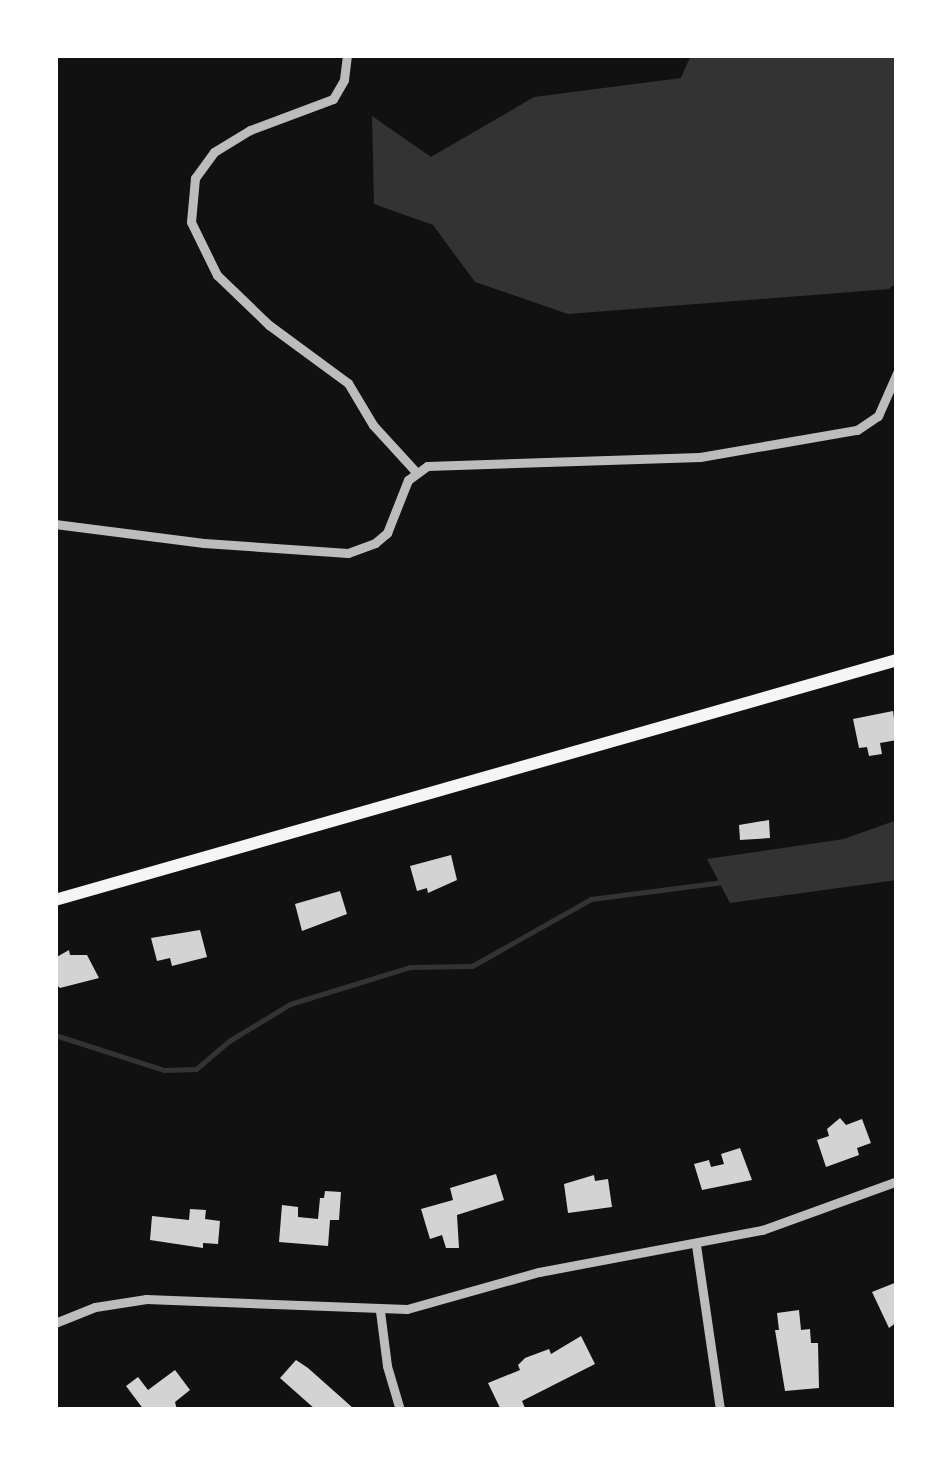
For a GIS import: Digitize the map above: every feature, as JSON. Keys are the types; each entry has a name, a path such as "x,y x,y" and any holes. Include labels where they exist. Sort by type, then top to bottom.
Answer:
{"main road":[{"path":"55,900 897,660"}],"street":[{"path":"347,55 344,80 333,99 250,130 214,152 195,178 191,222 216,275 269,325 348,383 373,425 416,472"},
{"path":"55,524 204,544 348,553 376,543 386,534 395,520 402,491 416,472 440,464 700,457 858,430 878,416 897,374"},
{"path":"55,1323 94,1307 146,1299 380,1311 440,1302 596,1259 696,1245 809,1215 897,1181"},
{"path":"696,1245 720,1410"},
{"path":"380,1311 387,1366 400,1410"}],"shaded area":[{"path":"691,55 897,55 897,282 889,289 568,314 475,282 433,225 374,204 372,116 431,157 534,97 681,78"},
{"path":"897,820 897,880 730,903 707,859 844,839"}],"building":[{"path":"893,711 897,740 880,743 882,754 869,756 867,747 859,748 853,719"},
{"path":"769,820 770,838 740,840 739,825"},
{"path":"451,855 457,880 428,893 427,888 417,891 410,866"},
{"path":"340,891 347,914 302,931 295,904"},
{"path":"200,930 207,957 172,966 170,958 157,961 151,938"},
{"path":"69,950 70,955 87,955 99,978 60,988 55,983 55,958"},
{"path":"840,1118 846,1125 862,1119 871,1143 857,1148 859,1155 826,1167 817,1140 829,1136 827,1129"},
{"path":"740,1148 752,1180 702,1190 694,1164 709,1160 711,1167 724,1164 721,1154"},
{"path":"496,1174 504,1200 457,1215 459,1248 446,1248 442,1235 430,1239 421,1209 453,1200 450,1188"},
{"path":"594,1175 595,1181 608,1179 612,1207 568,1213 564,1184"},
{"path":"325,1191 341,1192 339,1220 330,1220 328,1246 279,1242 282,1205 298,1207 298,1217 318,1219 320,1198 324,1198"},
{"path":"190,1209 206,1210 205,1219 220,1221 218,1244 203,1243 203,1248 150,1240 152,1216 189,1220"},
{"path":"897,1282 897,1322 889,1328 872,1292"},
{"path":"799,1310 801,1330 810,1329 811,1343 818,1343 819,1388 785,1391 775,1330 779,1330 777,1313"},
{"path":"581,1336 595,1364 522,1401 526,1410 501,1410 488,1383 520,1370 518,1365 525,1358 549,1349 551,1354"},
{"path":"296,1360 353,1408 316,1410 280,1378"},
{"path":"175,1370 190,1390 175,1402 177,1410 144,1410 126,1386 138,1377 148,1390"}],"waterway":[{"path":"55,1035 164,1070 196,1069 229,1041 290,1004 410,967 472,966 591,899 723,882"}]}
